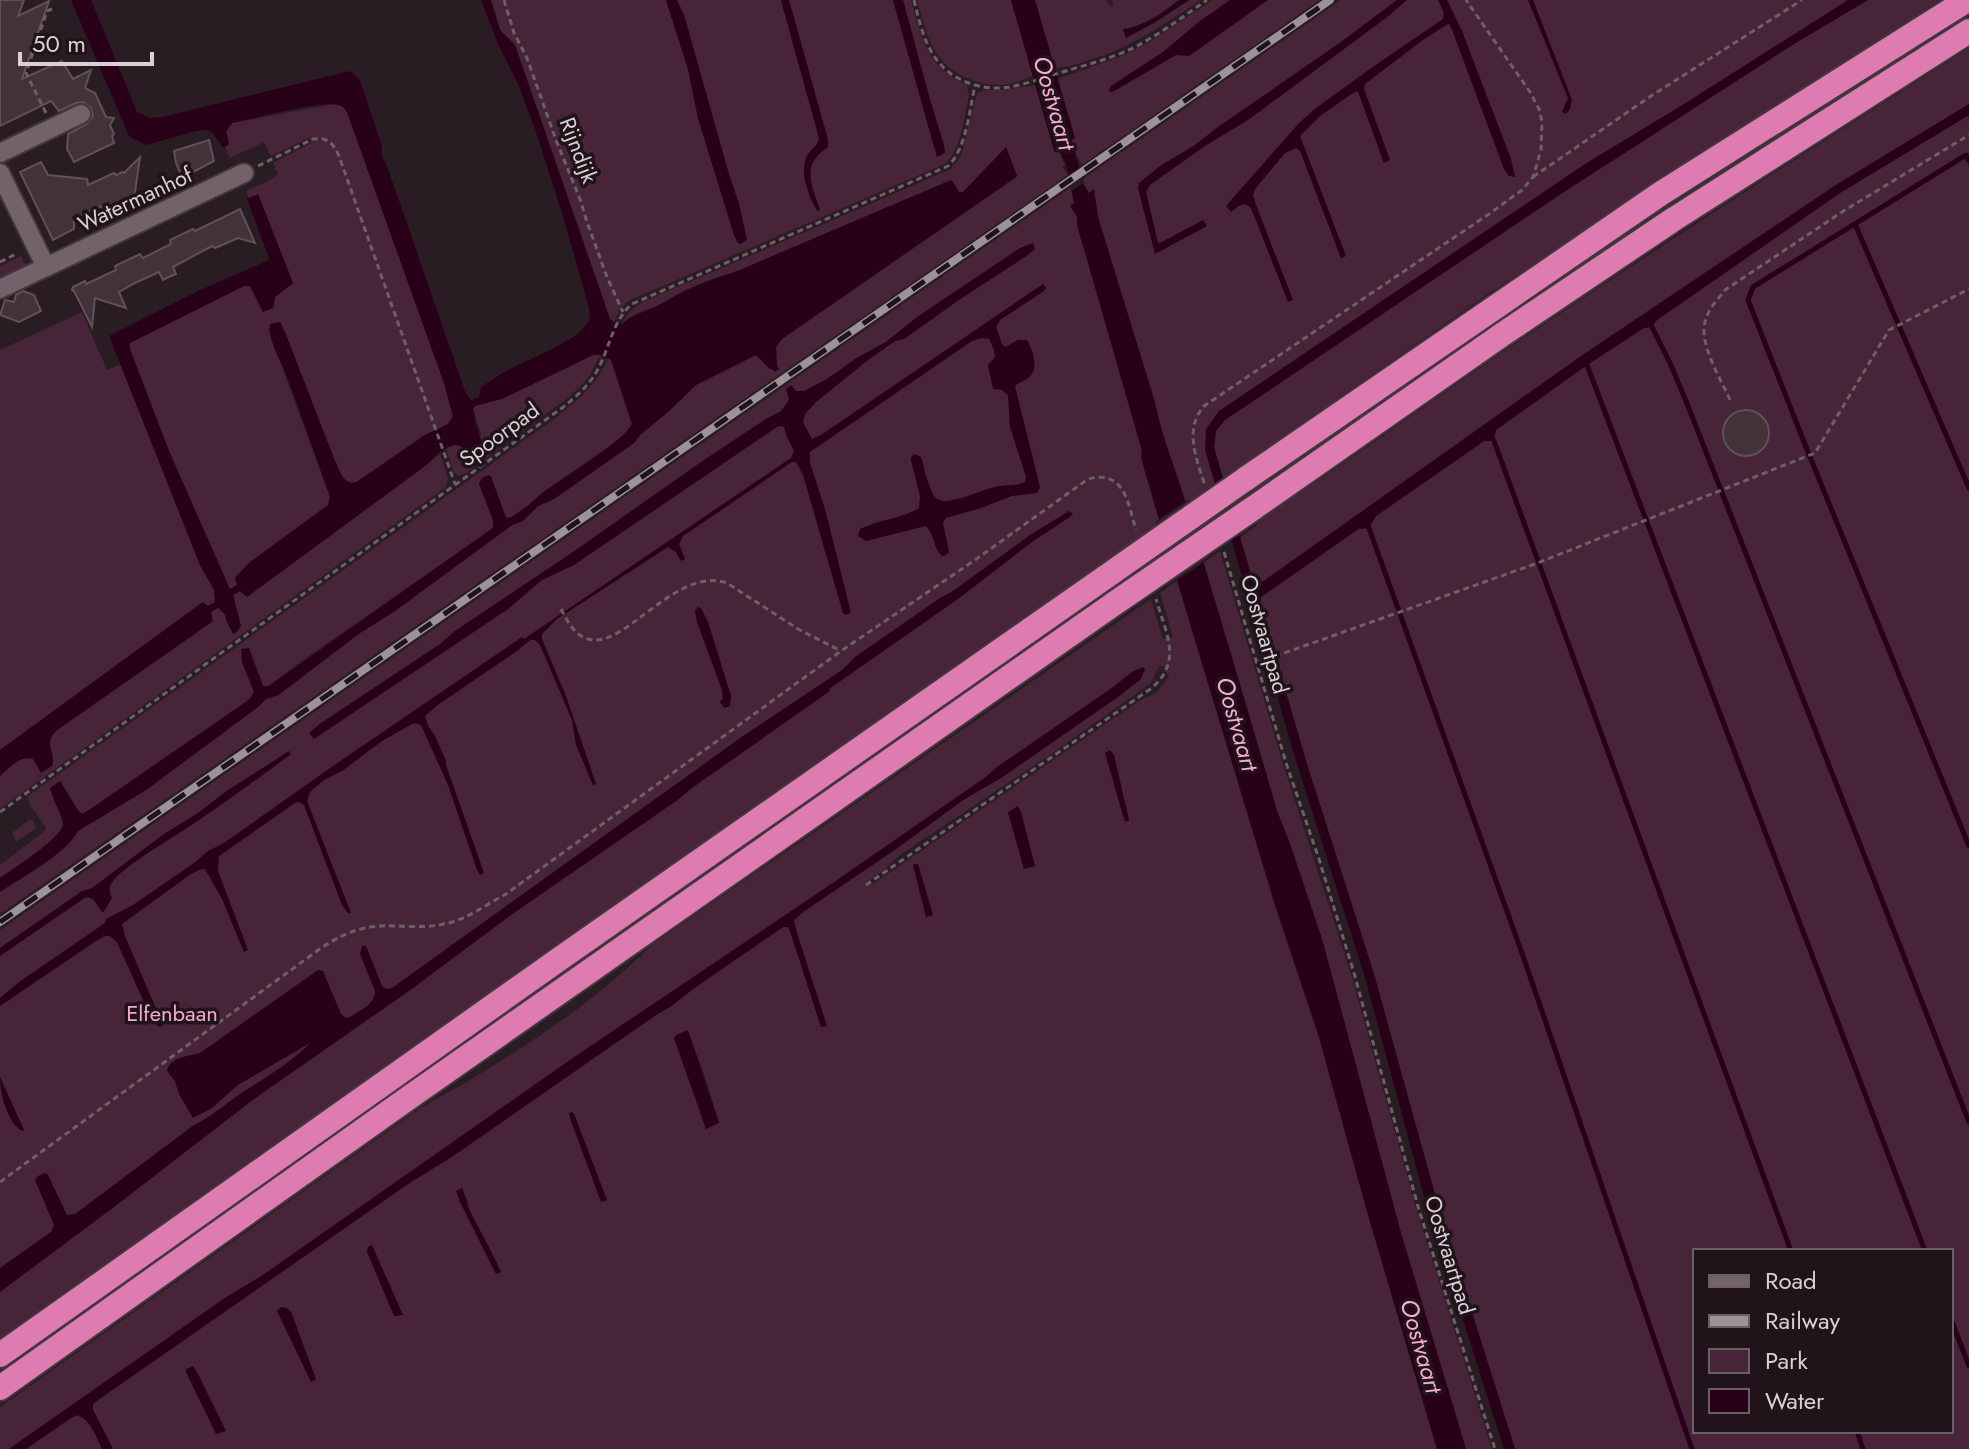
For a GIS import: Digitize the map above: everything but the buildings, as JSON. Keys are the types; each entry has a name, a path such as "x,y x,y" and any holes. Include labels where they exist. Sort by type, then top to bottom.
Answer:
{"highway":[{"path":"0,1355 1244,480 1660,194 1967,0"},
{"path":"0,1388 414,1094 1503,334 1674,219 1969,31"}],"street":[{"path":"0,153 81,114"},
{"path":"0,173 46,267"},
{"name":"Watermanhof","path":"0,289 244,173"}],"path":[{"name":"Rijndijk","path":"504,0 607,277 623,312"},
{"path":"914,0 923,34 936,60 951,73 975,85 1002,88 1090,65 1131,49 1207,0"},
{"path":"1466,0 1539,109 1542,140 1533,177"},
{"path":"1204,486 1192,434 1195,419 1204,406 1489,214 1522,190 1533,177 1651,96 1802,0"},
{"path":"52,9 47,11 26,73 53,127"},
{"path":"623,312 644,298 948,166 956,157 963,139 975,85"},
{"path":"1730,400 1704,341 1705,322 1711,307 1725,290 1845,210 1969,135"},
{"path":"244,173 313,139 332,143 455,485"},
{"path":"0,262 35,245"},
{"path":"1256,663 1535,564 1815,453 1889,330 1969,289"},
{"name":"Spoorpad","path":"0,812 571,401 592,380 602,363 623,312"},
{"path":"0,1182 328,943 365,927 431,926 455,921 506,894 841,651 1088,479 1097,476 1112,479 1120,486 1126,499"},
{"name":"Oostvaartpad","path":"1221,543 1287,766 1350,960 1419,1210 1495,1449"},
{"path":"561,609 573,629 585,638 599,641 616,633 682,588 700,582 720,581 798,629 841,651"},
{"path":"866,885 1156,685 1169,666 1168,639"}],"green space":[{"path":"491,0 666,0 688,69 698,118 738,243 739,204 677,0 781,0 819,138 804,172 813,204 810,167 828,140 789,0 893,0 933,144 945,153 903,0 911,0 923,39 935,61 967,85 969,95 962,132 951,158 945,164 628,301 614,322 610,319 515,45 500,30"},
{"path":"917,0 1011,0 1034,76 995,85 977,82 948,67 934,48"},
{"path":"1035,0 1107,0 1113,6 1112,0 1179,0 1152,18 1123,29 1123,32 1154,23 1189,0 1201,0 1115,51 1055,69"},
{"path":"1213,0 1320,0 1082,165 1074,151 1057,79 1144,45"},
{"name":"Elfenbaan","path":"1341,0 1940,0 1482,298 552,948 0,1340 0,930"},
{"path":"1969,48 1969,104 1836,185 1584,354 1255,585 1240,538 1257,525 1256,521 1625,270"},
{"path":"1037,85 1053,147 1055,151 1058,150 1065,165 1062,167 1068,175 0,914 0,892 54,856 78,831 146,790 266,699 279,695 360,633 512,525 523,521 538,506 554,499 634,443 696,385 756,355 770,369 779,369 776,347 782,339 1017,177 1006,148 963,192 959,192 952,180 683,291 635,314 622,324 634,308 951,169 962,152 977,93"},
{"path":"334,104 342,106 347,112 453,416 448,424 425,435 358,481 349,482 335,461 280,322 268,329 330,497 328,505 249,563 235,578 237,585 230,589 169,451 130,343 244,286 250,285 263,312 274,305 275,297 293,283 258,195 249,198 246,191 278,174 273,163 311,143 309,138 271,156 264,142 230,158 225,147 229,143 226,132 232,123"},
{"path":"1969,115 1969,1449 1515,1449 1436,1198 1374,974 1306,761 1260,603 1261,597 1359,529 1369,527 1376,516 1484,441 1494,441 1496,430 1587,365 1644,328 1652,327 1657,320 1840,193"},
{"path":"21,256 28,272 0,286 0,266"},
{"path":"82,312 107,370 121,364 200,565 214,589 215,602 208,607 203,602 0,750 0,350"},
{"path":"593,355 600,355 589,377 568,398 465,474 458,476 454,473 446,449 461,446 471,458 481,434 473,409 475,406 513,394"},
{"path":"608,358 632,424 624,435 542,493 522,511 507,518 491,477 482,478 479,484 493,520 493,528 267,687 263,686 259,674 253,687 254,695 245,703 83,814 60,781 53,799 63,823 61,829 47,844 0,878 0,865 45,831 28,796 550,422 591,386"},
{"path":"440,454 448,478 446,487 0,809 0,776 20,759 26,756 51,767 50,744 57,730 212,622 211,612 218,608 240,621 233,595 240,591 247,597"},
{"path":"1220,551 1284,767 1351,974 1417,1211 1492,1449 1466,1449 1401,1233 1322,939 1277,811 1203,563"},
{"path":"1177,581 1275,905 1319,1037 1437,1449 113,1449 93,1410 93,1404 98,1400 783,927 788,927 791,934 821,1026 826,1026 794,920 963,800 1001,778 1071,729 1141,669 1132,672 986,777 570,1060 9,1449 0,1449 0,1407 419,1109 571,1014 653,944 1151,599 1163,639 1173,637 1160,593","holes":["1159,666 1163,666 1169,677 1156,693 1139,701 874,883 865,885 900,855 1151,683","1105,753 1114,756 1129,821 1125,821","1008,812 1026,836 1035,865 1016,837","687,1030 719,1122 706,1129 676,1035","572,1112 574,1114 606,1200 571,1121","467,1197 472,1215 501,1273 460,1201","278,1311 291,1312 315,1380 311,1381","186,1372 225,1431 216,1433"]},
{"path":"33,820 36,828 16,842 13,832"},
{"path":"76,1415 89,1424 102,1449 26,1449"}],"water":[{"path":"71,0 91,0 137,112 150,118 350,71 360,80 382,146 381,154 466,394 471,400 479,397 481,387 504,372 577,335 589,321 590,312 535,129 481,0 491,0 500,30 515,45 610,319 614,322 622,324 697,286 951,180 959,192 963,192 1006,147 1017,176 782,339 776,347 779,369 775,372 756,355 696,385 634,443 554,499 538,506 523,521 512,525 278,695 266,699 146,790 78,831 54,856 0,892 0,878 36,853 61,830 63,820 50,788 60,781 83,814 250,699 254,692 242,662 241,649 249,648 263,686 269,686 493,528 493,520 479,484 482,478 491,477 505,515 510,518 604,450 632,424 611,360 601,355 593,355 502,399 475,406 474,415 484,452 481,455 471,458 466,450 454,445 442,450 425,466 247,597 240,591 233,595 241,626 237,632 233,634 225,614 218,608 211,612 213,621 57,730 50,740 52,766 41,773 33,759 28,758 15,763 0,776 0,750 203,602 208,606 215,602 214,590 200,565 109,336 200,290 267,261 269,258 247,199 258,194 293,283 275,297 273,308 263,312 250,286 244,286 130,343 169,451 230,589 237,585 235,578 249,563 328,505 330,497 272,342 270,324 280,322 285,332 335,461 349,482 358,481 425,435 448,424 453,416 444,383 344,108 318,105 232,123 226,131 229,144 225,147 207,130 146,145 129,136"},
{"path":"666,0 677,0 684,15 739,204 747,239 741,244 734,235 698,118 688,69"},
{"path":"781,0 789,0 828,140 828,147 819,154 811,168 811,183 820,210 817,211 808,191 804,168 808,154 819,138"},
{"path":"893,0 903,0 944,145 945,153 937,157"},
{"name":"Oostvaart","path":"1011,0 1035,0 1075,138 1072,140 1083,183 1089,193 1094,189 1098,217 1277,811 1322,939 1401,1233 1466,1449 1437,1449 1319,1037 1275,905 1141,458 1142,451 1077,217 1070,206 1074,203 1066,164 1059,150 1055,152 1053,147"},
{"path":"1179,0 1189,0 1126,38 1123,29 1145,23"},
{"path":"1230,0 1268,0 1189,56 1176,55 1110,92 1111,86 1163,52"},
{"path":"1397,0 1407,0 1248,120 1150,185 1146,192 1158,243 1203,220 1207,226 1155,254 1139,183"},
{"path":"1438,0 1447,0 1462,31 1515,177 1509,176 1504,169 1451,27 1446,25 1365,84 1364,89 1390,160 1384,163 1356,91 1320,116 1300,136 1346,256 1341,258 1300,151 1296,148 1285,153 1255,189 1256,205 1293,300 1288,302 1251,208 1240,205 1231,212 1226,206 1316,108 1443,19 1444,13"},
{"path":"1528,0 1533,0 1572,100 1566,114 1562,112 1568,98"},
{"path":"1848,0 1868,0 1561,194 1225,420 1216,431 1214,447 1251,575 1255,585 1258,585 1584,354 1836,185 1969,104 1969,115 1840,193 1657,320 1652,327 1644,328 1587,365 1496,430 1494,441 1484,441 1376,516 1369,528 1358,529 1261,597 1260,603 1306,761 1374,974 1436,1198 1515,1449 1504,1449 1425,1200 1364,974 1297,764 1205,450 1206,429 1219,411 1585,164"},
{"path":"1033,243 1035,249 1025,257 868,360 815,403 805,414 803,422 812,439 821,435 1043,284 1046,288 1044,291 1000,320 996,327 1005,347 1018,340 1027,340 1034,357 1032,374 1015,386 1040,487 1037,493 1012,496 946,518 943,523 949,552 942,556 926,526 866,541 858,536 860,529 919,508 920,496 911,460 915,454 921,457 934,496 943,501 1025,482 1010,427 1008,395 1002,390 993,389 988,365 995,357 994,350 989,339 972,341 810,452 810,463 851,613 843,613 803,475 796,462 792,462 683,536 679,544 685,559 681,561 676,552 668,547 557,619 542,634 596,784 593,785 576,745 572,720 540,645 535,640 530,640 425,716 446,761 484,873 480,875 477,870 448,785 421,725 414,723 324,780 310,792 307,801 351,913 342,905 304,805 295,803 219,856 218,871 248,950 244,952 222,899 205,869 191,874 122,924 163,1025 159,1027 151,1018 117,942 110,936 96,941 0,1006 0,998 19,982 105,923 106,919 133,905 522,637 524,639 791,458 794,451 784,427 777,427 574,565 542,580 508,609 314,739 309,733 321,723 701,462 781,411 789,400 786,389 791,385 796,391 804,391 827,379 886,342 917,317 1020,248"},
{"path":"1069,511 1073,514 1070,517 958,599 254,1099 0,1292 0,1268 51,1232 54,1225 35,1180 38,1176 48,1175 67,1215 75,1214 194,1125 287,1063 310,1043 238,1085 212,1108 193,1118 167,1071 172,1062 200,1053 318,970 323,971 341,1014 350,1017 366,1007 375,991 360,954 362,946 366,946 382,986 392,988 743,736 842,670 855,657"},
{"path":"698,607 708,622 731,696 730,706 724,708 720,702 722,690 697,622 695,611"},
{"path":"1143,667 1141,679 1118,697 1001,778 963,800 794,920 827,1026 821,1027 791,934 788,927 783,927 98,1400 93,1404 93,1410 113,1449 102,1449 90,1425 78,1415 26,1449 9,1449 570,1060 986,777 1132,672"},
{"path":"1110,750 1114,755 1129,820 1125,822 1105,753"},
{"path":"289,751 291,754 252,783 122,872 110,886 112,898 103,913 93,899 86,897 0,956 0,948"},
{"path":"1018,806 1035,866 1024,869 1008,812"},
{"path":"918,864 933,915 926,917 913,865"},
{"path":"688,1030 719,1123 706,1129 674,1038"},
{"path":"0,1077 24,1130 22,1131 5,1107"},
{"path":"572,1112 607,1200 601,1202 571,1121 569,1113"},
{"path":"462,1188 469,1210 501,1272 496,1274 460,1202 456,1191"},
{"path":"372,1245 403,1315 394,1316 367,1252"},
{"path":"281,1307 291,1312 316,1379 311,1382 277,1311"},
{"path":"193,1366 226,1431 216,1434 186,1372"}],"pier":[{"path":"1080,167 1085,175 1084,183 1072,191 1065,177"},
{"path":"1189,499 1207,560 1173,583 1155,522"}],"waterway":[{"path":"1969,161 1966,155 1753,287 1748,300 1969,846"},
{"path":"1855,224 1969,488"},
{"path":"1652,327 1686,401 1969,1122"},
{"path":"1587,365 1924,1249"},
{"path":"1494,441 1790,1249"},
{"path":"1369,528 1522,953 1692,1449"},
{"path":"1953,1324 1969,1366"},
{"path":"1858,1433 1863,1449"}],"railway":[{"path":"0,922 1330,0"}]}
